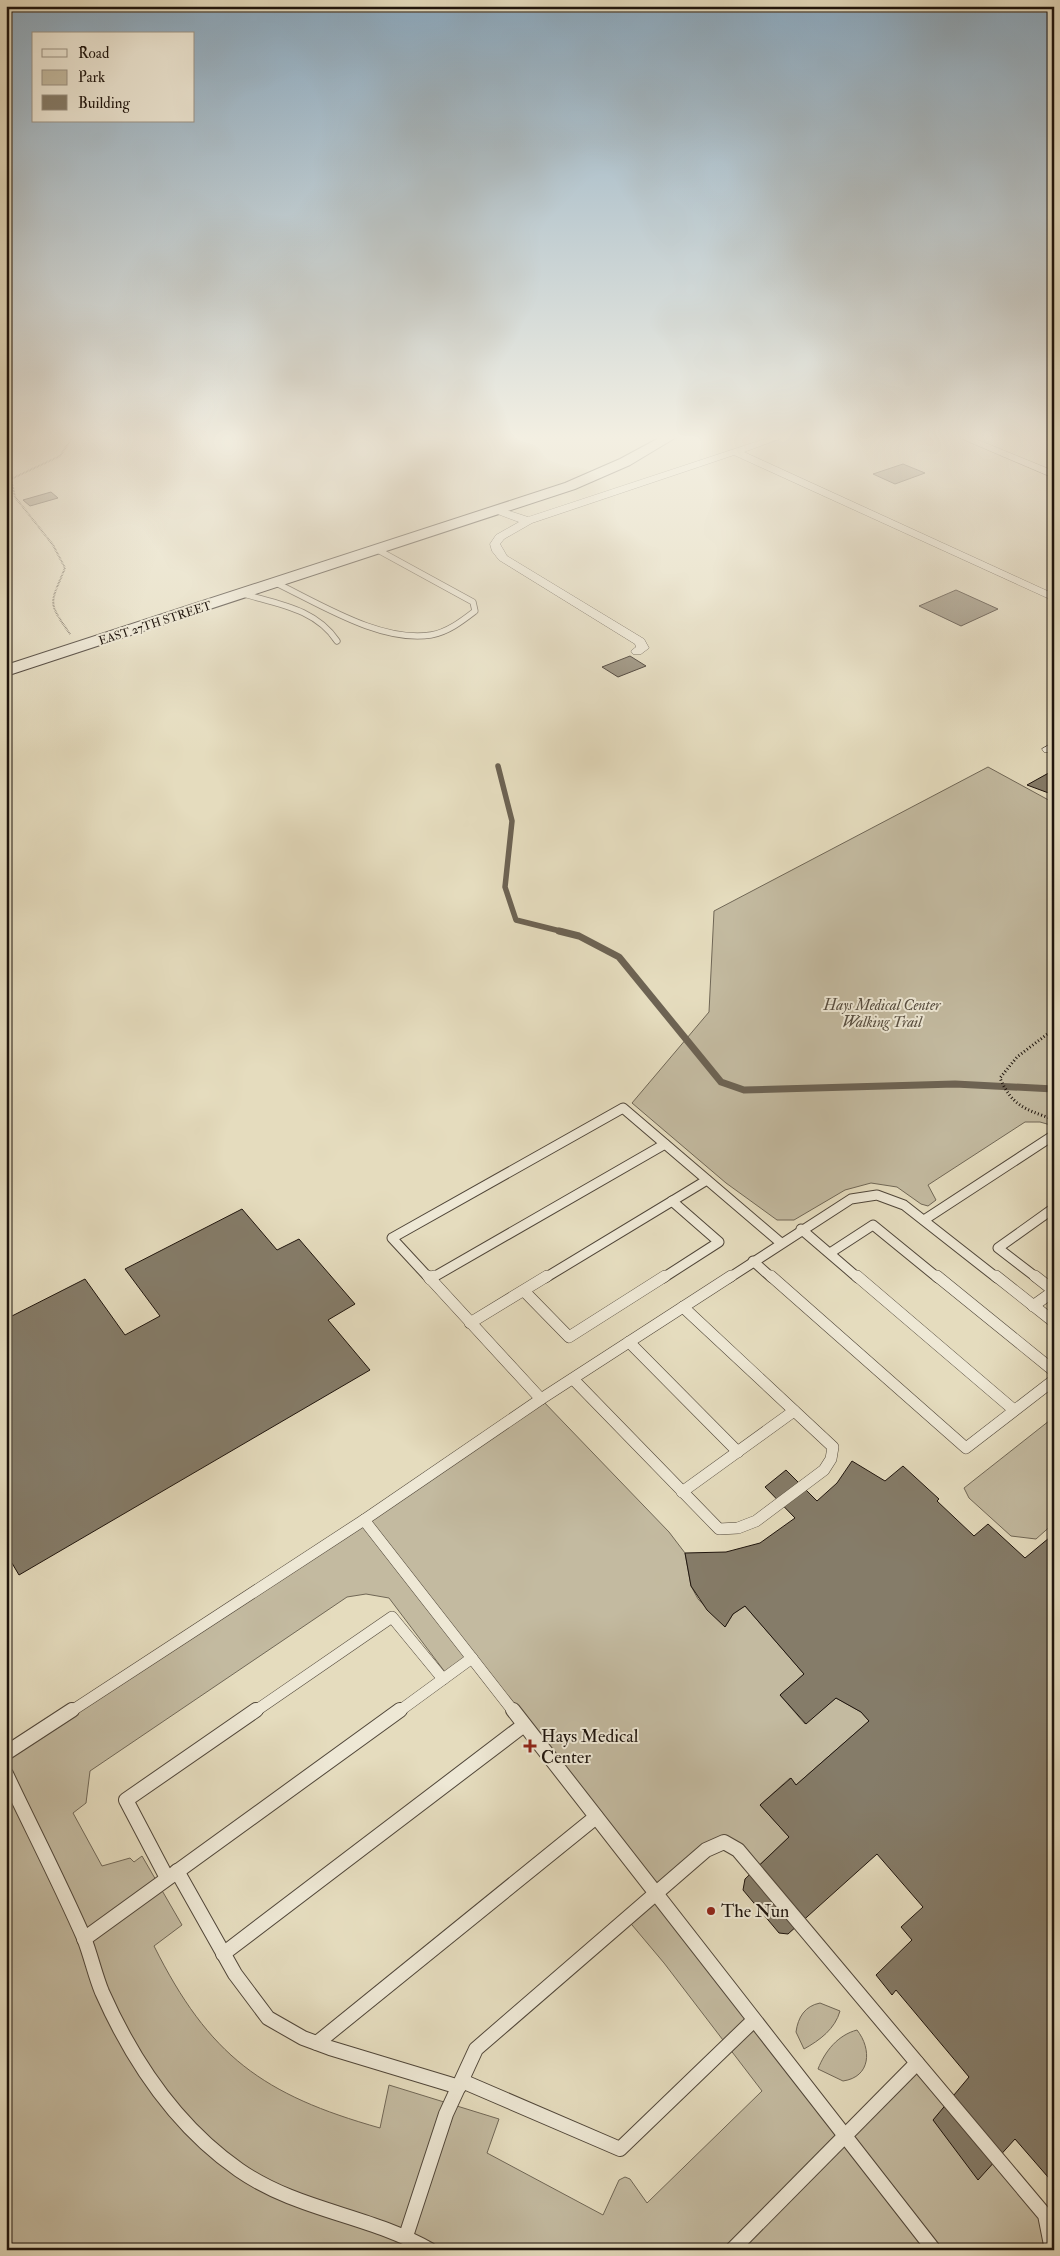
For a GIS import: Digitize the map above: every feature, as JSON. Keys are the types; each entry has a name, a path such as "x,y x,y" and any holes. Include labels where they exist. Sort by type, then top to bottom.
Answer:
{"main road":[{"name":"EAST 27TH STREET","path":"6,671 399,543"}],"street":[{"path":"496,543 497,551 520,570 640,642 643,648 637,652"},
{"path":"934,543 1054,598"}],"lane":[{"path":"276,583 381,631 418,637 434,634 475,611 472,602 378,550"},
{"path":"244,594 320,619 332,628 337,641"},
{"path":"541,1400 392,1238 623,1108 781,1243"},
{"path":"924,1220 1054,1134"},
{"path":"430,1280 665,1144"},
{"path":"470,1323 707,1180"},
{"path":"6,1754 364,1520 541,1400 843,1202 868,1194 886,1196 895,1200 924,1220 1054,1322"},
{"path":"524,1291 569,1337 719,1242 672,1201"},
{"path":"1033,1306 1054,1291 998,1248 1054,1208"},
{"path":"830,1253 873,1225 1054,1371"},
{"path":"802,1230 1014,1410"},
{"path":"753,1261 966,1448 1054,1380"},
{"path":"573,1379 719,1529 738,1528 756,1520 824,1470 833,1454 833,1447 683,1307"},
{"path":"630,1342 738,1452"},
{"path":"682,1492 794,1411"},
{"path":"364,1520 934,2250"},
{"path":"443,1679 392,1617 126,1800 235,1974 268,2018 317,2044 460,2084 620,2149 754,2020"},
{"path":"84,1939 472,1658"},
{"path":"223,1954 524,1725"},
{"path":"6,1774 84,1939 102,1991 126,2040 155,2089 194,2132 240,2170 293,2200 406,2236 430,2250"},
{"path":"317,2044 596,1817"},
{"path":"406,2236 446,2114 476,2049 714,1845 724,1842 733,1846 1045,2215 1052,2250"},
{"path":"732,2250 917,2063"}],"path":[{"path":"52,543 65,568 53,598 53,609 78,648"},
{"path":"1054,1029 1007,1066 1000,1078 1007,1096 1017,1105 1054,1120"}],"green space":[{"name":"Hays Medical Center Walking Trail","path":"988,767 1054,803 1054,1126 1040,1122 1025,1122 928,1185 936,1200 928,1206 921,1204 897,1187 871,1183 845,1190 794,1220 777,1220 726,1183 632,1103 709,1012 714,911"},
{"path":"541,1399 669,1532 685,1553 691,1586 698,1599 725,1627 733,1614 745,1606 804,1674 780,1695 805,1724 836,1698 861,1712 869,1721 796,1785 790,1778 760,1805 789,1837 754,1870 724,1842 656,1894 845,2136 917,2063 1045,2215 1052,2250 6,2250 6,1753","holes":["366,1594 389,1598 448,1676 472,1659 656,1894 627,1919 664,1963 762,2091 647,2203 630,2179 625,2177 619,2180 603,2215 487,2153 499,2119 389,2085 380,2128 303,2101 272,2085 244,2066 219,2043 196,2016 175,1984 154,1946 182,1925 142,1856 134,1862 130,1858 102,1866 73,1813 86,1803 90,1771 347,1597"]},
{"path":"1054,1417 1054,1523 1036,1539 1011,1536 969,1498 964,1488"},
{"path":"820,2003 840,2011 838,2017 831,2029 816,2042 804,2049 796,2032 798,2022 806,2010"},
{"path":"857,2030 862,2037 867,2053 864,2068 859,2074 843,2081 818,2069 828,2050 838,2040"}],"building":[{"path":"956,590 998,609 961,626 919,606"},
{"path":"630,656 646,666 618,677 602,667"},
{"path":"1054,770 1054,795 1027,785"},
{"path":"242,1209 277,1250 299,1239 355,1304 328,1320 370,1370 19,1575 6,1553 6,1319 85,1279 125,1335 160,1316 125,1269"},
{"path":"852,1461 885,1481 903,1466 939,1499 937,1501 974,1536 988,1524 1025,1558 1049,1538 1054,1542 1054,2184 1015,2139 978,2180 933,2120 969,2077 896,1990 892,1995 876,1975 912,1940 901,1927 923,1907 877,1854 788,1934 779,1933 743,1890 745,1879 789,1837 760,1805 791,1778 796,1785 869,1721 861,1712 836,1698 806,1724 780,1695 804,1674 745,1606 733,1614 725,1627 707,1610 691,1586 685,1553 726,1552 760,1543 795,1518 765,1487 786,1470 817,1501 837,1483"}],"waterway":[{"path":"498,766 512,821 505,887 516,920 564,932"},
{"path":"559,931 579,936 619,957 721,1082 744,1090 955,1084 1054,1089"}],"place":[{"name":"Hays Medical Center","path":"530,1746"},
{"name":"The Nun","path":"711,1911"}]}
